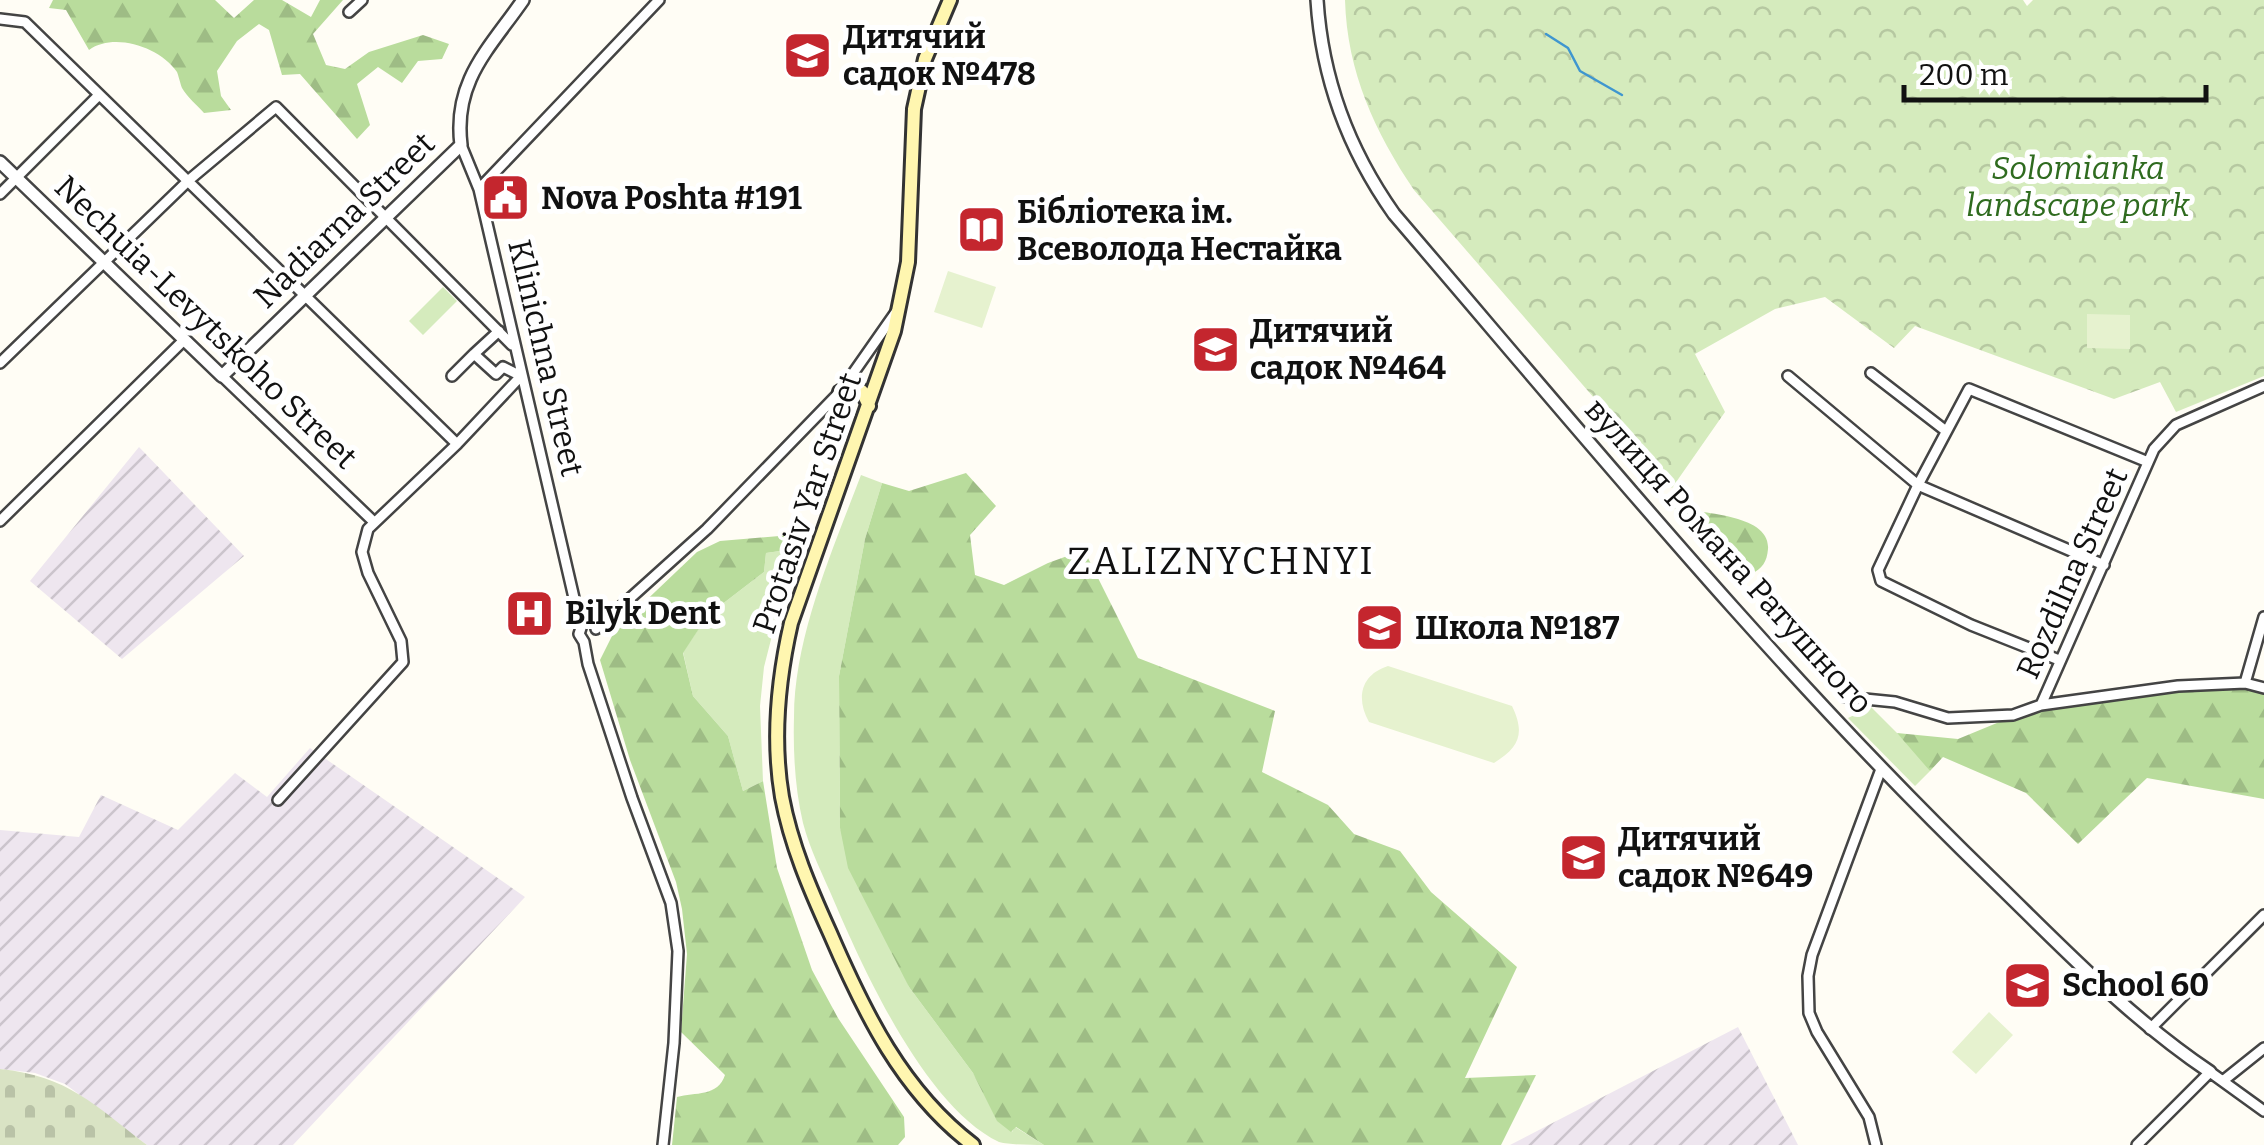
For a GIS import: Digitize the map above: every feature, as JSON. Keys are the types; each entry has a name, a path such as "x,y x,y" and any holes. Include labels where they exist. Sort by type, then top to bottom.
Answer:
{"main road":[{"name":"Protasiv Yar Street","path":"950,0 932,38 914,109 908,262 900,306 784,656 777,731 782,796 796,850 871,1022 922,1097 973,1145"},
{"path":"840,392 855,388 866,396 869,406"}],"street":[{"path":"349,12 362,0"},
{"name":"Klinichna Street","path":"522,0 470,76 458,118 461,145 479,189 581,628"},
{"path":"479,189 659,0"},
{"name":"вулиця Романа Ратушного","path":"1318,0 1330,87 1341,120 1373,185 1394,214 1628,486 1881,769 2150,1030 2210,1072"},
{"path":"0,19 26,22 458,444"},
{"path":"0,194 98,96"},
{"path":"0,363 188,180 276,107 514,346"},
{"name":"Nadiarna Street","path":"222,376 461,145"},
{"name":"Nechuia-Levytskoho Street","path":"0,162 374,522"},
{"path":"584,642 595,640 596,629 707,529 840,392 900,306"},
{"path":"452,376 498,331"},
{"path":"0,521 183,341"},
{"path":"278,800 404,662 402,641 370,580 362,552 374,522 458,444 522,376 504,367 496,374 474,354"},
{"path":"1870,373 1946,431"},
{"path":"1788,376 1918,485 2104,565"},
{"name":"Rozdilna Street","path":"2041,705 2154,448 2176,425 2264,386"},
{"path":"2059,660 1971,625 1881,582 1878,570 1969,389 2148,462"},
{"path":"2245,683 2264,617"},
{"path":"596,629 589,624 579,634 671,903 678,951 674,1043 663,1145"},
{"path":"1845,697 1895,702 1948,718 2013,715 2041,705 2178,686 2245,683 2264,688"},
{"path":"1876,1145 1869,1117 1817,1032 1810,1013 1808,986 1812,955 1881,769"},
{"path":"2150,1030 2264,915"},
{"path":"2224,1080 2264,1048"},
{"path":"2137,1145 2210,1072 2264,1111"}],"shaded area":[{"path":"139,447 244,556 122,659 30,581"},
{"path":"310,748 525,897 293,1145 147,1145 65,1084 35,1073 0,1069 0,830 79,837 101,795 178,830 235,773 267,797"},
{"path":"1738,1027 1798,1145 1510,1145"}],"green space":[{"path":"53,0 215,0 234,18 254,0 282,0 311,17 320,0 343,0 313,34 326,65 345,69 369,52 423,35 449,44 442,59 418,61 402,83 378,67 357,84 370,125 357,139 300,74 282,75 269,30 259,24 237,41 217,71 221,96 231,110 204,113 184,91 177,72 160,55 123,42 89,50 66,10 49,8"},
{"name":"Solomianka landscape park","path":"1345,0 2023,0 2027,6 2033,0 2264,0 2264,376 2176,412 2160,382 2114,399 1915,326 1894,348 1825,297 1775,309 1695,354 1725,412 1672,488 1414,190 1387,146 1357,76"},
{"path":"948,271 996,287 982,328 934,312"},
{"path":"443,287 457,301 423,335 409,321"},
{"path":"2087,314 2130,315 2130,349 2087,348"},
{"path":"966,473 996,506 970,535 975,575 1004,585 1084,550 1138,658 1275,711 1262,772 1328,805 1354,834 1400,851 1431,892 1517,967 1465,1078 1536,1075 1501,1145 1044,1145 1016,1127 1011,1132 997,1121 973,1073 909,987 848,868 840,828 839,676 865,539 882,483 909,491"},
{"path":"861,475 882,483 865,539 839,676 840,828 909,987 1012,1132 1015,1127 1044,1145 999,1142 972,1125 923,1069 863,964 803,823 794,744 801,656 827,563"},
{"path":"1674,508 1732,517 1758,529 1766,537 1768,549 1763,564 1751,574 1722,572"},
{"path":"791,535 794,549 766,553 764,572 708,615 683,653 693,696 728,736 743,791 763,781 777,868 812,970 838,1018 904,1117 905,1137 898,1145 672,1145 677,1097 711,1090 725,1075 681,1032 687,954 682,909 600,660 615,630 697,552 720,541"},
{"path":"794,549 764,667 760,706 763,781 743,791 728,736 693,696 683,652 708,615 764,572 766,553"},
{"path":"1388,666 1512,706 1519,732 1515,745 1494,763 1369,722 1363,689 1371,675"},
{"path":"2178,686 2264,688 2264,799 2147,778 2078,844 2026,793 1943,757 1930,771 1897,733 1958,739 2041,705"},
{"path":"1871,707 1930,771 1915,786 1848,718"},
{"path":"1989,1012 2013,1035 1976,1074 1952,1052"},
{"path":"0,1069 45,1078 63,1086 147,1145 0,1145"}],"waterway":[{"path":"1546,34 1568,48 1580,71 1622,95"}],"place":[{"name":"Дитячий садок №478","path":"808,55"},
{"name":"Nova Poshta #191","path":"506,198"},
{"name":"Бібліотека ім. Всеволода Нестайка","path":"982,230"},
{"name":"Дитячий садок №464","path":"1215,349"},
{"name":"Bilyk Dent","path":"530,613"},
{"name":"Школа №187","path":"1380,628"},
{"name":"Дитячий садок №649","path":"1583,857"},
{"name":"School 60","path":"2027,985"}],"district":[{"name":"ZALIZNYCHNYI","path":"1221,561"}]}
